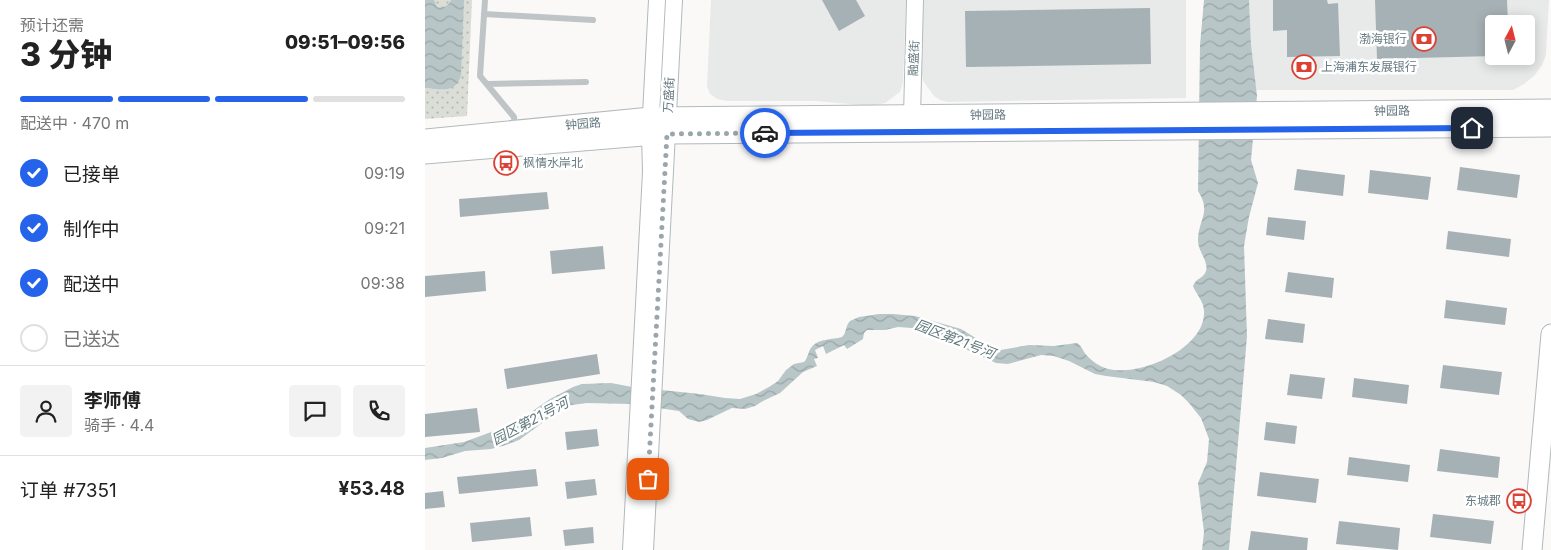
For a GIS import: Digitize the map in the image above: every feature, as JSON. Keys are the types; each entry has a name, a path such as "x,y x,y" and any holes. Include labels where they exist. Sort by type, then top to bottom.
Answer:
{"main road":[{"name":"万盛街","path":"657,0 659,126"},
{"name":"万盛街","path":"645,550 645,408 651,172 659,126 674,0"},
{"name":"融盛街","path":"912,116 915,0"},
{"name":"钟园路","path":"1261,121 1551,109"},
{"name":"钟园路","path":"425,139 516,130 912,116 1192,121"},
{"name":"钟园路","path":"425,154 659,126 1261,121 1551,127"},
{"path":"1532,550 1551,334"},
{"name":"万盛街","path":"631,550 645,408"}],"lane":[{"path":"485,0 480,76 514,117 516,130"},
{"path":"484,14 593,20"},
{"path":"487,84 587,82"}],"shaded area":[{"path":"425,0 472,0 467,116 425,119"},
{"path":"711,0 906,0 903,82 900,92 885,103 871,106 816,101 727,101 717,99 710,94 707,86"},
{"path":"924,0 1186,0 1186,98 948,102 940,100 934,96 923,81 921,67"},
{"name":"渤海银行","path":"1249,0 1549,0 1546,55 1542,65 1534,76 1513,90 1256,90"}],"water":[{"path":"425,0 434,0 437,7 441,8 451,0 464,0 461,75 459,81 452,88 425,88"},
{"name":"园区第21号河","path":"1204,0 1249,0 1251,44 1257,96 1251,160 1258,183 1244,246 1247,336 1229,550 1202,550 1204,532 1198,483 1207,462 1209,439 1201,418 1181,395 1167,386 1154,382 1095,374 1054,356 1041,355 1008,364 996,363 912,328 898,327 885,330 867,330 864,333 863,339 847,349 844,345 826,354 823,346 815,350 818,358 814,359 817,366 803,372 780,393 755,406 745,409 732,408 707,420 699,422 688,419 679,411 631,404 587,403 572,405 561,409 519,440 506,445 491,449 465,451 442,458 425,460 425,448 464,442 502,428 524,417 550,399 582,384 611,383 740,399 756,394 778,381 786,370 794,364 804,362 811,348 817,342 842,337 850,321 859,317 879,314 915,316 961,329 987,345 1001,350 1029,345 1054,346 1077,343 1088,357 1105,368 1118,370 1133,369 1166,359 1192,339 1201,327 1204,314 1202,303 1193,286 1204,275 1207,268 1198,241 1204,211 1204,205 1198,191 1200,45"}],"building":[{"path":"822,0 856,0 865,16 839,31"},
{"path":"1273,0 1327,0 1328,4 1338,3 1340,56 1287,57 1287,30 1273,31"},
{"path":"1375,0 1507,0 1508,15 1485,15 1485,56 1377,59"},
{"path":"1150,8 1151,64 966,67 965,11"},
{"path":"1460,167 1520,175 1517,198 1457,190"},
{"path":"1297,169 1345,175 1343,196 1294,190"},
{"path":"1370,170 1431,177 1428,200 1368,193"},
{"path":"547,192 549,209 460,217 459,199"},
{"path":"1268,217 1306,221 1304,240 1266,235"},
{"path":"1448,231 1511,239 1509,257 1446,249"},
{"path":"603,246 605,269 552,274 550,251"},
{"path":"485,271 486,291 425,297 425,276"},
{"path":"1288,272 1334,278 1332,298 1285,292"},
{"path":"1446,300 1507,308 1505,325 1444,318"},
{"path":"1268,319 1305,324 1303,343 1265,339"},
{"path":"597,354 600,374 507,389 504,369"},
{"path":"1443,365 1502,372 1499,395 1440,388"},
{"path":"1290,374 1325,378 1322,399 1287,395"},
{"path":"1354,378 1409,385 1407,404 1352,397"},
{"path":"477,408 480,432 425,437 425,414"},
{"path":"1266,422 1297,426 1295,444 1264,440"},
{"path":"597,429 599,446 567,450 565,432"},
{"path":"1440,449 1500,457 1498,478 1437,471"},
{"path":"1349,457 1410,465 1408,482 1347,475"},
{"path":"536,469 538,486 459,494 457,477"},
{"path":"1260,472 1319,479 1316,503 1257,496"},
{"path":"595,479 597,495 567,499 565,482"},
{"path":"443,491 445,507 425,509 425,493"},
{"path":"1433,514 1494,521 1491,544 1430,537"},
{"path":"530,517 532,536 472,542 470,523"},
{"path":"1339,521 1400,528 1398,550 1336,544"},
{"path":"593,527 594,543 565,546 563,530"},
{"path":"1251,531 1308,538 1307,550 1248,550"}],"way so far":[{"path":"648,479 667,134 765,133"}],"place":[{"name":"渤海银行","path":"1424,39"},
{"name":"上海浦东发展银行","path":"1304,67"},
{"name":"枫情水岸北","path":"506,163"},
{"name":"东城郡","path":"1519,501"}],"route":[{"path":"765,133 1472,128"}]}
